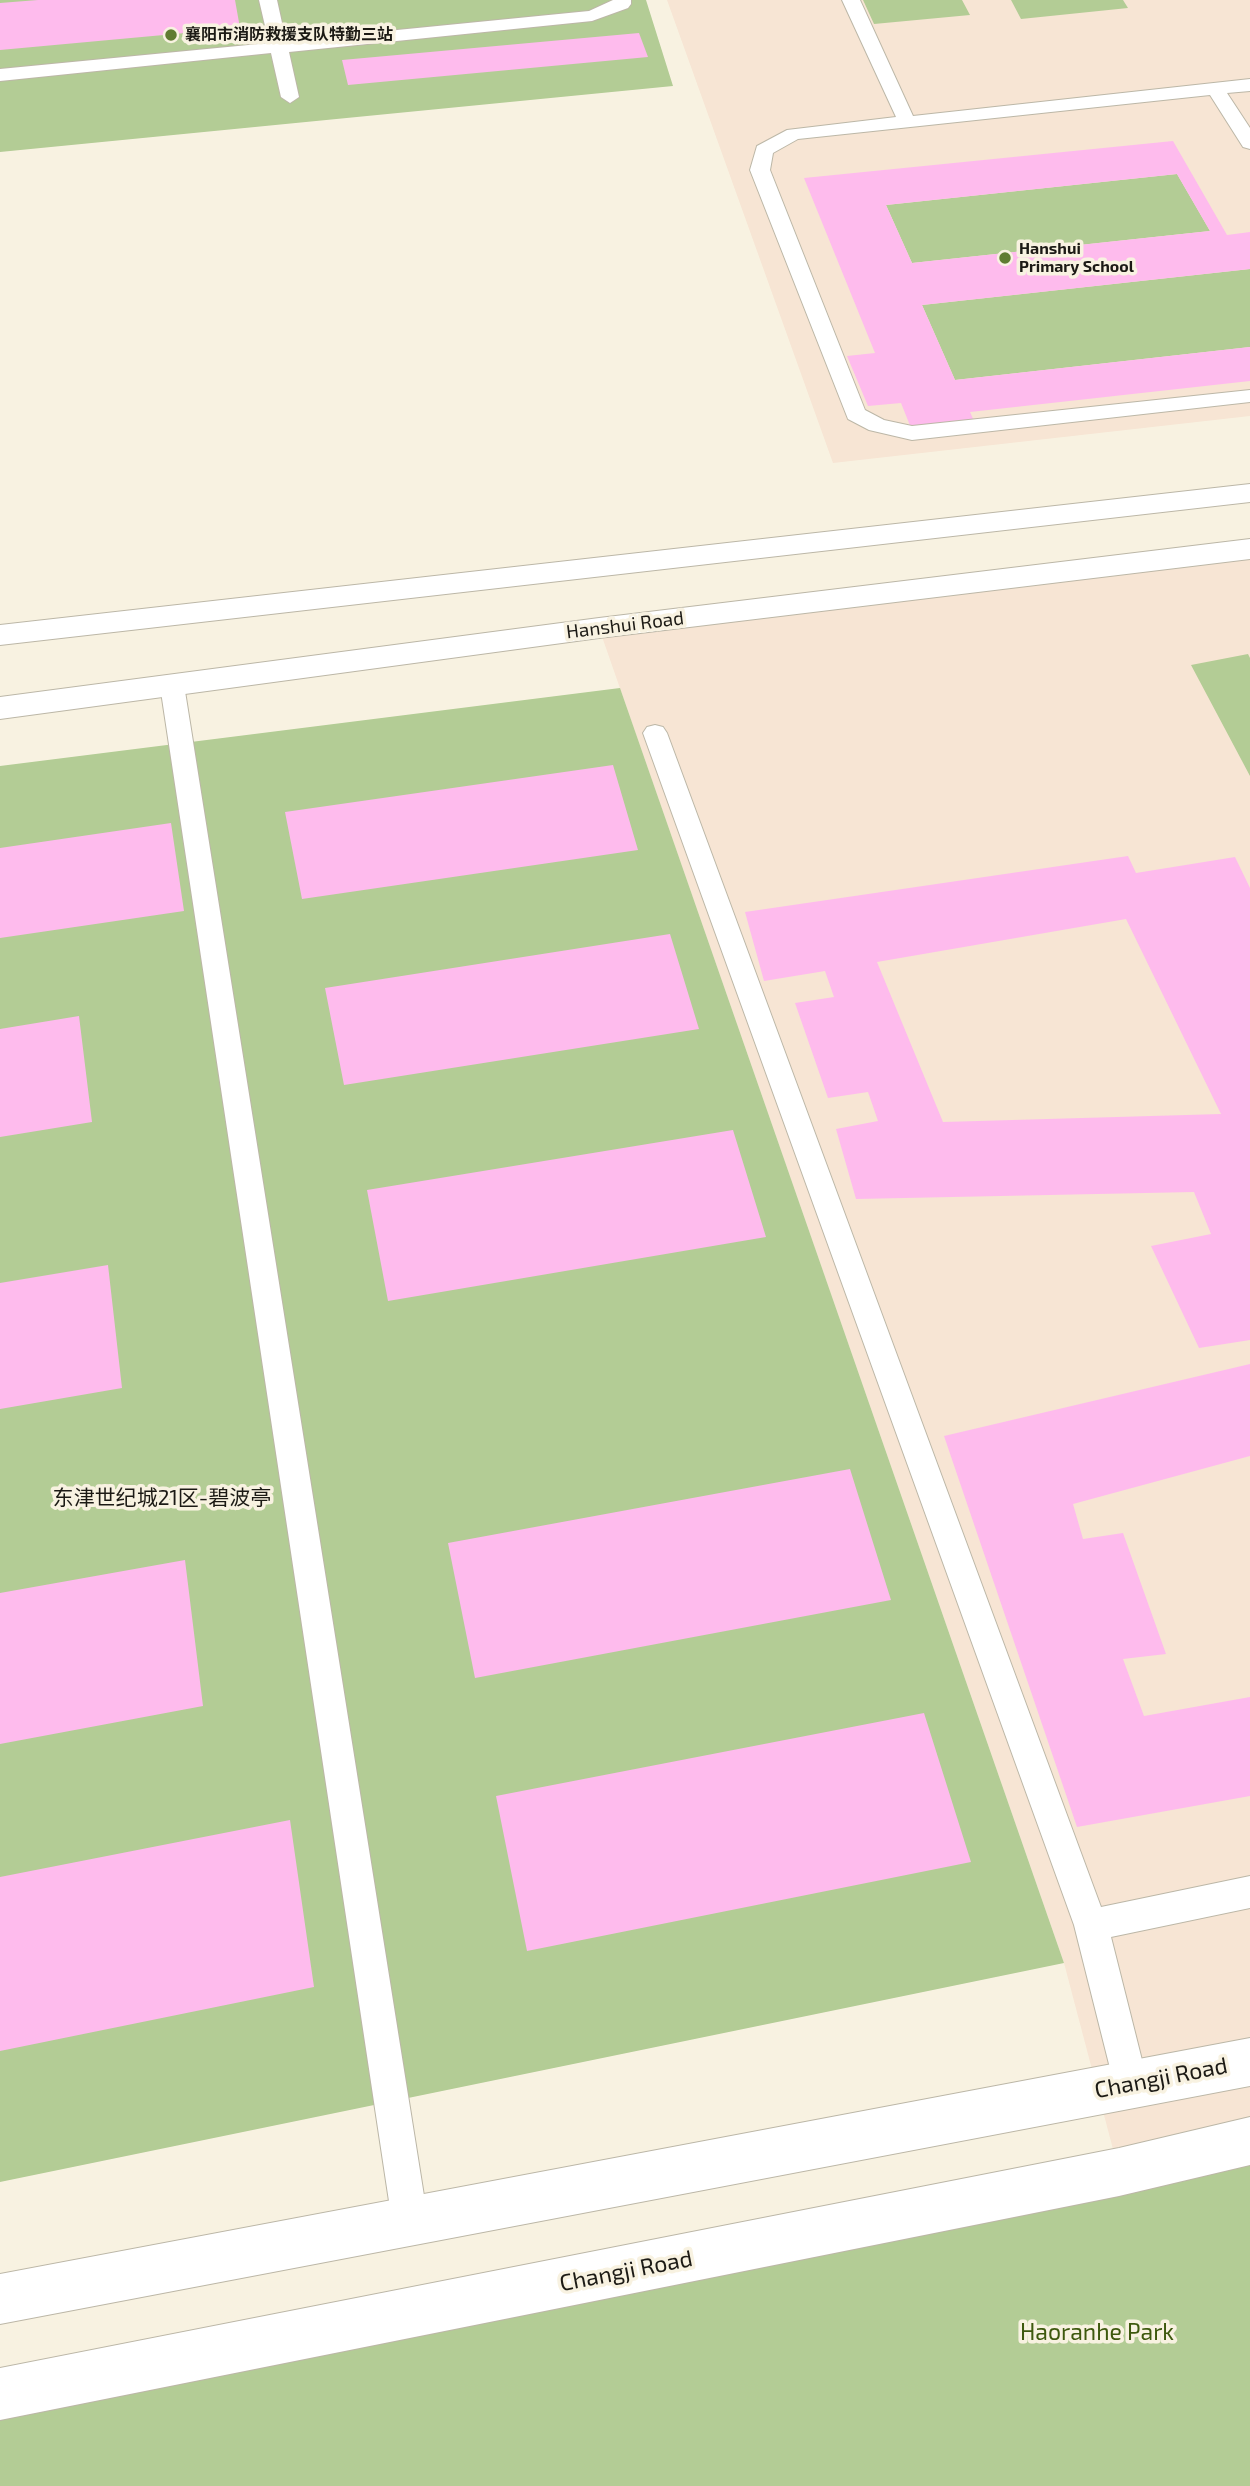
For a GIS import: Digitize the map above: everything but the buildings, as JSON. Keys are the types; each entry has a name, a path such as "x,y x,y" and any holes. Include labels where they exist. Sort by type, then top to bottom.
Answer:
{"main road":[{"path":"0,635 1250,493"},
{"name":"Hanshui Road","path":"0,708 599,628 1250,549"},
{"name":"Changji Road","path":"0,2299 1250,2062"},
{"name":"Changji Road","path":"0,2394 1119,2172 1250,2141"}],"lane":[{"path":"268,0 290,97"},
{"path":"0,75 592,16 622,4 622,0"},
{"path":"851,0 907,122"},
{"path":"1250,85 794,134 764,150 760,170 856,414 877,425 912,433 1250,397"},
{"path":"1215,89 1250,143"},
{"path":"172,685 410,2221"},
{"path":"655,733 1091,1925 1131,2084"},
{"path":"1091,1925 1250,1892"}],"shaded area":[{"name":"Hanshui Primary School","path":"667,0 1250,0 1250,416 833,463"},
{"path":"1250,549 1250,2141 1119,2172 1064,1963 599,628"}],"green space":[{"path":"0,0 646,0 673,86 0,152"},
{"path":"863,0 962,0 970,15 874,24"},
{"path":"1011,0 1123,0 1128,8 1021,19"},
{"path":"1177,174 1210,231 912,263 886,205"},
{"path":"1250,269 1250,347 955,380 922,305"},
{"path":"1248,654 1250,658 1250,776 1191,665"},
{"path":"620,688 1064,1963 0,2182 0,766"},
{"name":"Haoranhe Park","path":"1250,2141 1250,2486 0,2486 0,2394"}],"place":[{"name":"襄阳市消防救援支队特勤三站","path":"171,35"},
{"name":"Hanshui Primary School","path":"1005,258"}],"district":[{"name":"东津世纪城21区-碧波亭","path":"162,1498"}]}
